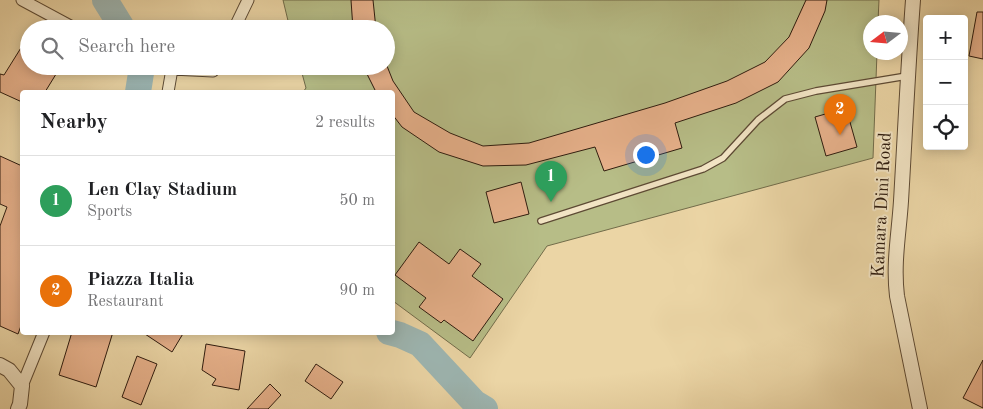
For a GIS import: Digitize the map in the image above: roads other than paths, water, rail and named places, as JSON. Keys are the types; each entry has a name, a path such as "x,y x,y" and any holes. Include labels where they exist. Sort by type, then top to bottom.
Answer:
{"street":[{"path":"22,0 59,20"},
{"path":"238,20 248,0"},
{"name":"Kamara Dini Road","path":"914,0 907,76 901,203 894,277 920,409"},
{"path":"168,90 171,75"},
{"path":"18,409 22,386 43,335"},
{"path":"0,365 9,370 22,386"}],"lane":[{"path":"541,221 703,169 723,158 758,120 785,99 816,91 907,76"}],"waterway":[{"path":"105,0 117,20"},
{"path":"138,90 141,75"},
{"path":"395,334 420,344 475,403 485,409"}],"place":[{"name":"Piazza Italia","path":"840,135"},
{"name":"Len Clay Stadium","path":"551,202"}]}
